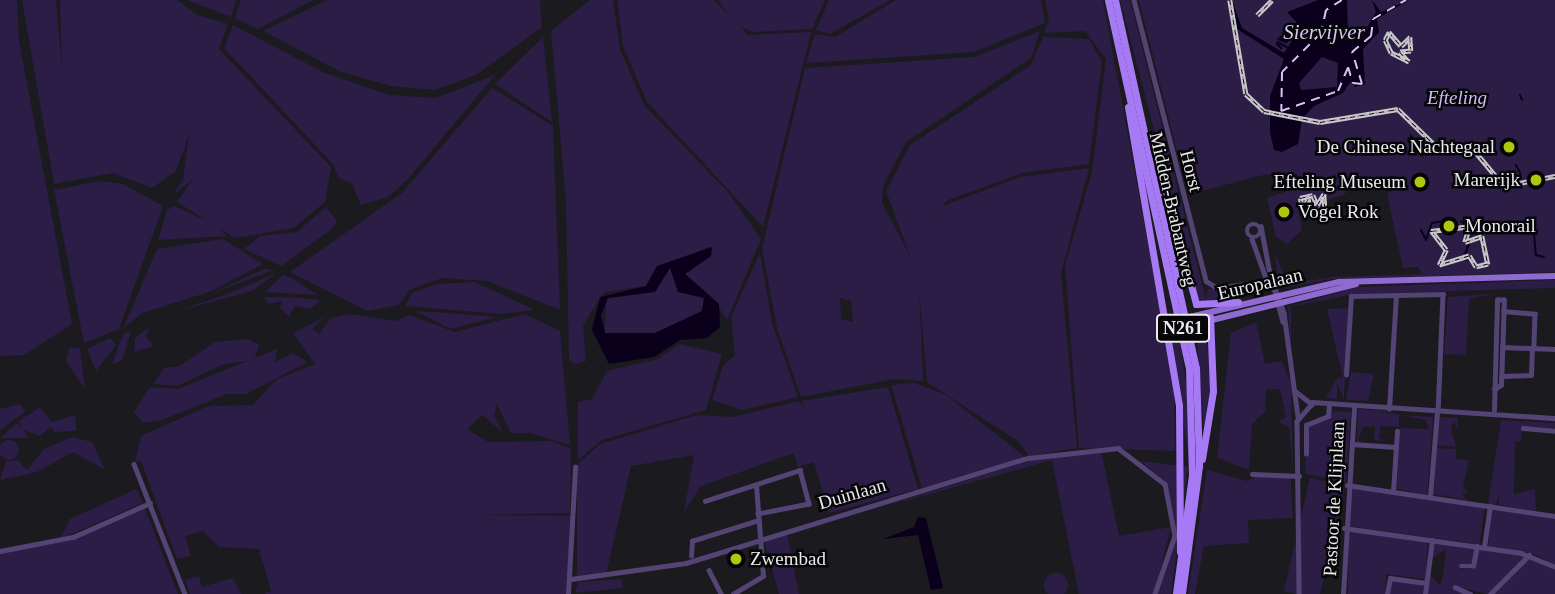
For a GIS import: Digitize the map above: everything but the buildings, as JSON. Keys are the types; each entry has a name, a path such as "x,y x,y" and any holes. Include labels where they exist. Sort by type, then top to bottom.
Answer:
{"highway":[{"name":"Midden-Brabantweg","path":"1108,0 1190,378 1192,475 1178,593"},
{"name":"Midden-Brabantweg","path":"1115,0 1189,320 1199,466 1178,593"},
{"name":"N261","path":"1123,68 1175,324 1180,430 1178,593"},
{"name":"N261","path":"1139,100 1196,304 1238,302"},
{"name":"N261","path":"1199,466 1213,391 1209,319"}],"main road":[{"name":"Europalaan","path":"1195,320 1238,302 1361,283 1555,276"},
{"name":"Europalaan","path":"1175,324 1279,304 1361,283"}],"street":[{"name":"Horst","path":"1135,0 1206,281 1217,288 1269,279"},
{"path":"1264,252 1247,237 1253,225 1261,226 1269,279 1277,295 1284,325 1294,390 1312,404 1437,411 1494,410 1555,418"},
{"path":"1264,252 1274,250"},
{"path":"1346,375 1350,298 1443,294 1430,497"},
{"path":"1494,389 1500,388 1504,294"},
{"path":"1389,409 1396,295"},
{"path":"1494,410 1497,300 1504,300"},
{"path":"1501,376 1531,374 1535,314 1503,311"},
{"path":"1502,347 1555,349"},
{"path":"1299,594 1300,397"},
{"path":"1300,413 1312,404"},
{"path":"1306,454 1306,425 1328,416 1329,405"},
{"name":"Pastoor de Klijnlaan","path":"1343,594 1344,528 1354,407"},
{"path":"1522,428 1555,431"},
{"path":"1393,492 1397,431"},
{"path":"1352,444 1396,447"},
{"name":"Duinlaan","path":"571,579 666,567 760,536 1042,455 1121,448 1165,484 1175,532 1155,594"},
{"path":"134,464 185,594"},
{"path":"568,594 571,579 575,467"},
{"path":"691,556 692,541 810,501 799,469 756,486 705,501"},
{"path":"1252,474 1298,476"},
{"path":"1347,485 1555,516"},
{"path":"733,594 763,576 756,486"},
{"path":"0,551 73,537 150,503"},
{"path":"1484,547 1490,506"},
{"path":"1344,528 1529,555 1555,567"},
{"path":"1425,594 1433,540"},
{"path":"1461,566 1473,566 1477,546"},
{"path":"1490,594 1529,555"},
{"path":"709,570 721,594"},
{"path":"1387,594 1390,578 1426,583"},
{"path":"1455,587 1469,594"}],"green space":[{"path":"0,0 17,0 19,41 72,324 24,355 0,356"},
{"path":"22,0 56,0 62,70 60,0 177,0 197,15 228,24 219,49 331,167 325,202 294,228 235,238 177,202 193,179 173,195 183,180 189,135 176,171 152,188 113,173 54,184"},
{"path":"187,0 236,0 231,17"},
{"path":"241,0 313,0 258,29 235,18"},
{"path":"327,0 540,0 542,27 476,75 435,90 391,86 341,72 263,31"},
{"path":"590,0 613,0 620,49 644,105 727,191 761,239 727,320 712,297 685,274 711,256 709,247 655,269 646,286 604,292 583,325 586,361 575,364 569,360 566,201 551,31"},
{"path":"617,0 714,0 748,35 811,32 763,227 647,102 623,46"},
{"path":"718,0 825,0 812,29 753,32 737,26"},
{"path":"829,0 890,0 830,34 816,30"},
{"path":"896,0 1041,0 1045,23 974,52 806,63 815,34 835,37"},
{"path":"1045,0 1103,0 1174,384 1175,451 1079,448 1065,265 1092,172 1106,59 1085,31 1044,33 1049,20"},
{"path":"1120,0 1130,0 1206,300 1208,289 1265,281 1267,290 1205,303 1199,300"},
{"name":"Efteling","path":"1139,0 1555,0 1555,272 1333,279 1287,287 1277,272 1275,253 1288,284 1332,277 1423,274 1418,267 1403,268 1387,194 1406,182 1346,187 1345,194 1327,200 1328,209 1304,215 1296,203 1302,230 1287,244 1276,237 1267,198 1293,189 1293,180 1277,186 1276,173 1188,195"},
{"path":"233,25 323,72 389,95 436,98 495,75 407,180 388,197 361,205 352,184 338,177 333,164 224,48"},
{"path":"1040,31 1031,58 906,142 883,186 882,203 910,256 886,191 910,145 1031,65 1043,37 1089,39 1102,62 1089,164 1022,173 948,200 921,229 943,206 1019,177 1089,168 1061,273 1077,448 1029,456 1019,442 927,382 919,289 923,381 894,379 801,397 777,328 762,248 805,68 974,57","holes":["840,298 851,301 853,322 841,319"]},
{"path":"543,37 551,112 552,122 495,84"},
{"path":"492,88 553,126 560,310 487,281 442,278 409,290 399,305 367,311 290,272 402,193"},
{"path":"100,181 123,184 163,206 119,329 84,343 54,190"},
{"path":"174,206 216,225 227,236 158,240 167,210"},
{"path":"326,207 337,221 333,228 281,266 244,249 260,236 297,232"},
{"path":"223,239 263,264 209,292 142,313 123,329 157,249"},
{"path":"760,253 772,323 798,397 742,410 712,400 723,366 735,355 731,317"},
{"path":"668,268 677,272 680,292 704,298 702,311 655,333 605,333 606,299 656,291"},
{"path":"264,269 273,270 212,294"},
{"path":"276,273 252,291 174,312 225,295"},
{"path":"283,275 290,277 318,295 265,292"},
{"path":"1555,280 1555,288 1353,294 1291,307 1291,348 1288,307 1357,287"},
{"path":"475,282 535,310 502,314 405,306 412,293 435,284"},
{"path":"1493,294 1469,299 1466,355 1444,354 1448,297"},
{"path":"264,297 320,300 311,309 295,306 289,317 280,308 283,301 268,304"},
{"path":"1348,308 1344,400 1337,383 1337,399 1326,398 1338,377 1343,378 1327,309"},
{"path":"415,311 434,312 497,317 451,329"},
{"path":"350,314 396,321 409,315 455,332 525,314 560,331 570,445 530,433 511,433 497,404 494,416 503,432 482,415 467,429 488,442 551,441 571,449 570,513 477,515 570,516 568,594 264,594 271,591 259,549 219,547 203,531 185,536 191,556 177,559 141,461 135,462 141,436 208,406 253,405 277,379 315,364 293,333 325,317 312,329 319,334 331,318"},
{"path":"1256,322 1265,364 1282,361 1291,384 1293,474 1289,427 1278,422 1286,417 1280,389 1266,390 1265,411 1252,424 1249,470 1217,458 1231,333"},
{"path":"1206,324 1210,386 1204,438 1196,326"},
{"path":"150,327 146,336 153,346 134,352 135,338"},
{"path":"1171,330 1178,331 1188,395 1189,464"},
{"path":"131,331 122,360 112,365 123,334"},
{"path":"110,338 116,345 96,371 87,349"},
{"path":"248,339 259,345 254,360 224,364 177,386 153,384 164,368 180,366 215,342"},
{"path":"679,344 722,354 706,410 602,440 578,460 578,402 592,399 607,371 658,359"},
{"path":"69,348 80,348 85,390 66,361"},
{"path":"277,349 275,362 293,353 308,362 246,394 227,394 162,420 143,423 134,412 150,387 178,389"},
{"path":"1351,372 1374,374 1368,401 1346,400"},
{"path":"914,383 946,395 1025,457 922,488 891,385"},
{"path":"888,387 918,489 829,513 814,462 798,467 794,453 701,486 684,512 694,455 631,466 606,575 577,577 577,465 600,444 697,415 733,417 799,401 804,410 802,401"},
{"path":"19,404 26,411 0,430 0,409"},
{"path":"40,407 52,422 75,415 76,431 54,432 51,427 40,436 24,430 28,438 0,438 17,423 23,430 19,421"},
{"path":"1358,409 1400,412 1377,412 1399,414 1399,427 1381,426 1379,438 1386,441 1374,440 1375,426 1363,427 1358,441 1366,443 1357,442"},
{"path":"1330,411 1351,412 1346,482 1305,474 1307,427 1330,418"},
{"path":"1401,415 1433,417 1427,495 1397,489 1400,428 1429,429 1426,420"},
{"path":"1439,417 1458,418 1457,429 1454,421 1451,428 1456,447 1437,445"},
{"path":"1501,420 1555,423 1555,428 1522,426 1521,441 1515,441 1514,494 1535,489 1536,511 1499,505 1499,496 1495,505 1488,504"},
{"path":"72,437 92,442 105,470 73,452 37,472 0,480 6,461 18,460 27,470 44,449"},
{"path":"9,440 16,443 19,450 16,457 9,460 2,457 -1,450 2,443"},
{"path":"1436,448 1456,449 1456,459 1469,460 1463,486 1468,493 1462,494 1467,500 1434,494"},
{"path":"1101,450 1119,536 1171,527 1154,594 1079,594 1052,460 879,508 1042,457"},
{"path":"1141,461 1188,467 1171,594 1158,594 1176,524 1165,481"},
{"path":"1207,470 1247,481 1264,473 1291,478 1293,518 1248,520 1249,543 1204,546 1195,594 1188,594"},
{"path":"1310,478 1345,486 1320,594 1284,591"},
{"path":"1351,488 1485,507 1479,544 1346,526"},
{"path":"136,489 143,503 60,539 70,519"},
{"path":"876,505 787,533 799,594 779,594 763,537"},
{"path":"144,506 178,594 0,594 0,552 64,542"},
{"path":"1492,509 1555,519 1555,565 1532,553 1488,546"},
{"path":"1349,530 1428,541 1425,579 1386,574 1385,594 1348,594"},
{"path":"1435,543 1475,548 1473,565 1461,569 1475,567 1478,548 1525,555 1525,562 1487,594 1455,586 1468,594 1427,594 1429,574 1440,586 1443,576 1446,549 1432,558"},
{"path":"1530,558 1555,570 1555,594 1493,594"},
{"path":"1056,573 1064,577 1068,585 1064,593 1056,597 1048,593 1044,585 1048,577"},
{"path":"199,576 202,587 233,578 241,594 190,594 185,580"},
{"path":"622,579 623,588 575,593 578,582"},
{"path":"1390,580 1424,585 1423,594 1388,594"}],"water":[{"name":"Siervijver","path":"1232,0 1242,28 1284,53 1301,27 1287,12 1318,0 1347,0 1348,32 1361,38 1376,12 1372,0 1381,12 1409,0 1377,19 1379,32 1363,49 1365,84 1355,87 1351,81 1343,93 1314,106 1302,119 1298,144 1282,152 1274,150 1270,132 1270,96 1284,59 1237,29","holes":["1322,57 1338,63 1337,87 1301,90 1299,83"]},
{"path":"712,247 711,256 685,274 719,304 720,327 707,338 680,340 654,357 609,364 592,330 600,297 646,286 657,266","holes":["670,268 678,292 704,298 702,311 655,333 605,333 601,315 608,298 655,292"]},
{"path":"918,517 926,518 943,588 931,590 918,535 883,539 914,527"}],"waterway":[{"path":"1280,37 1291,39"},
{"path":"1278,39 1286,42"},
{"path":"1277,42 1287,47"},
{"path":"1277,44 1281,48"},
{"path":"1520,95 1522,100"},
{"path":"1516,165 1520,173"},
{"path":"1421,230 1426,240 1432,223 1452,219"},
{"path":"1461,221 1469,229"},
{"path":"1534,234 1536,255 1544,257"},
{"path":"1465,254 1472,237"},
{"path":"1465,259 1468,243"},
{"path":"1460,258 1468,260"}],"ferry route":[{"path":"1342,0 1326,10 1321,33 1282,72 1281,111 1338,91 1348,67 1353,83 1362,84 1352,52 1371,36 1373,19 1406,0"}],"railway":[{"path":"1230,0 1246,94 1264,111 1320,122 1398,109 1438,148 1474,150 1499,180 1514,184 1555,176"},
{"path":"1257,15 1272,0"},
{"path":"1389,32 1401,46 1410,37 1411,51 1400,52 1409,62 1391,53 1385,40 1389,32"},
{"path":"1324,194 1325,209 1310,212 1308,199 1303,213 1300,198 1313,195 1317,205 1324,194"},
{"path":"1470,226 1465,242 1482,236 1488,264 1476,267 1469,256 1439,265 1446,250 1431,231 1470,226"}],"place":[{"name":"De Chinese Nachtegaal","path":"1509,147"},
{"name":"Marerijk","path":"1536,180"},
{"name":"Efteling Museum","path":"1420,182"},
{"name":"Vogel Rok","path":"1284,212"},
{"name":"Monorail","path":"1449,226"},
{"name":"Zwembad","path":"736,559"}]}
